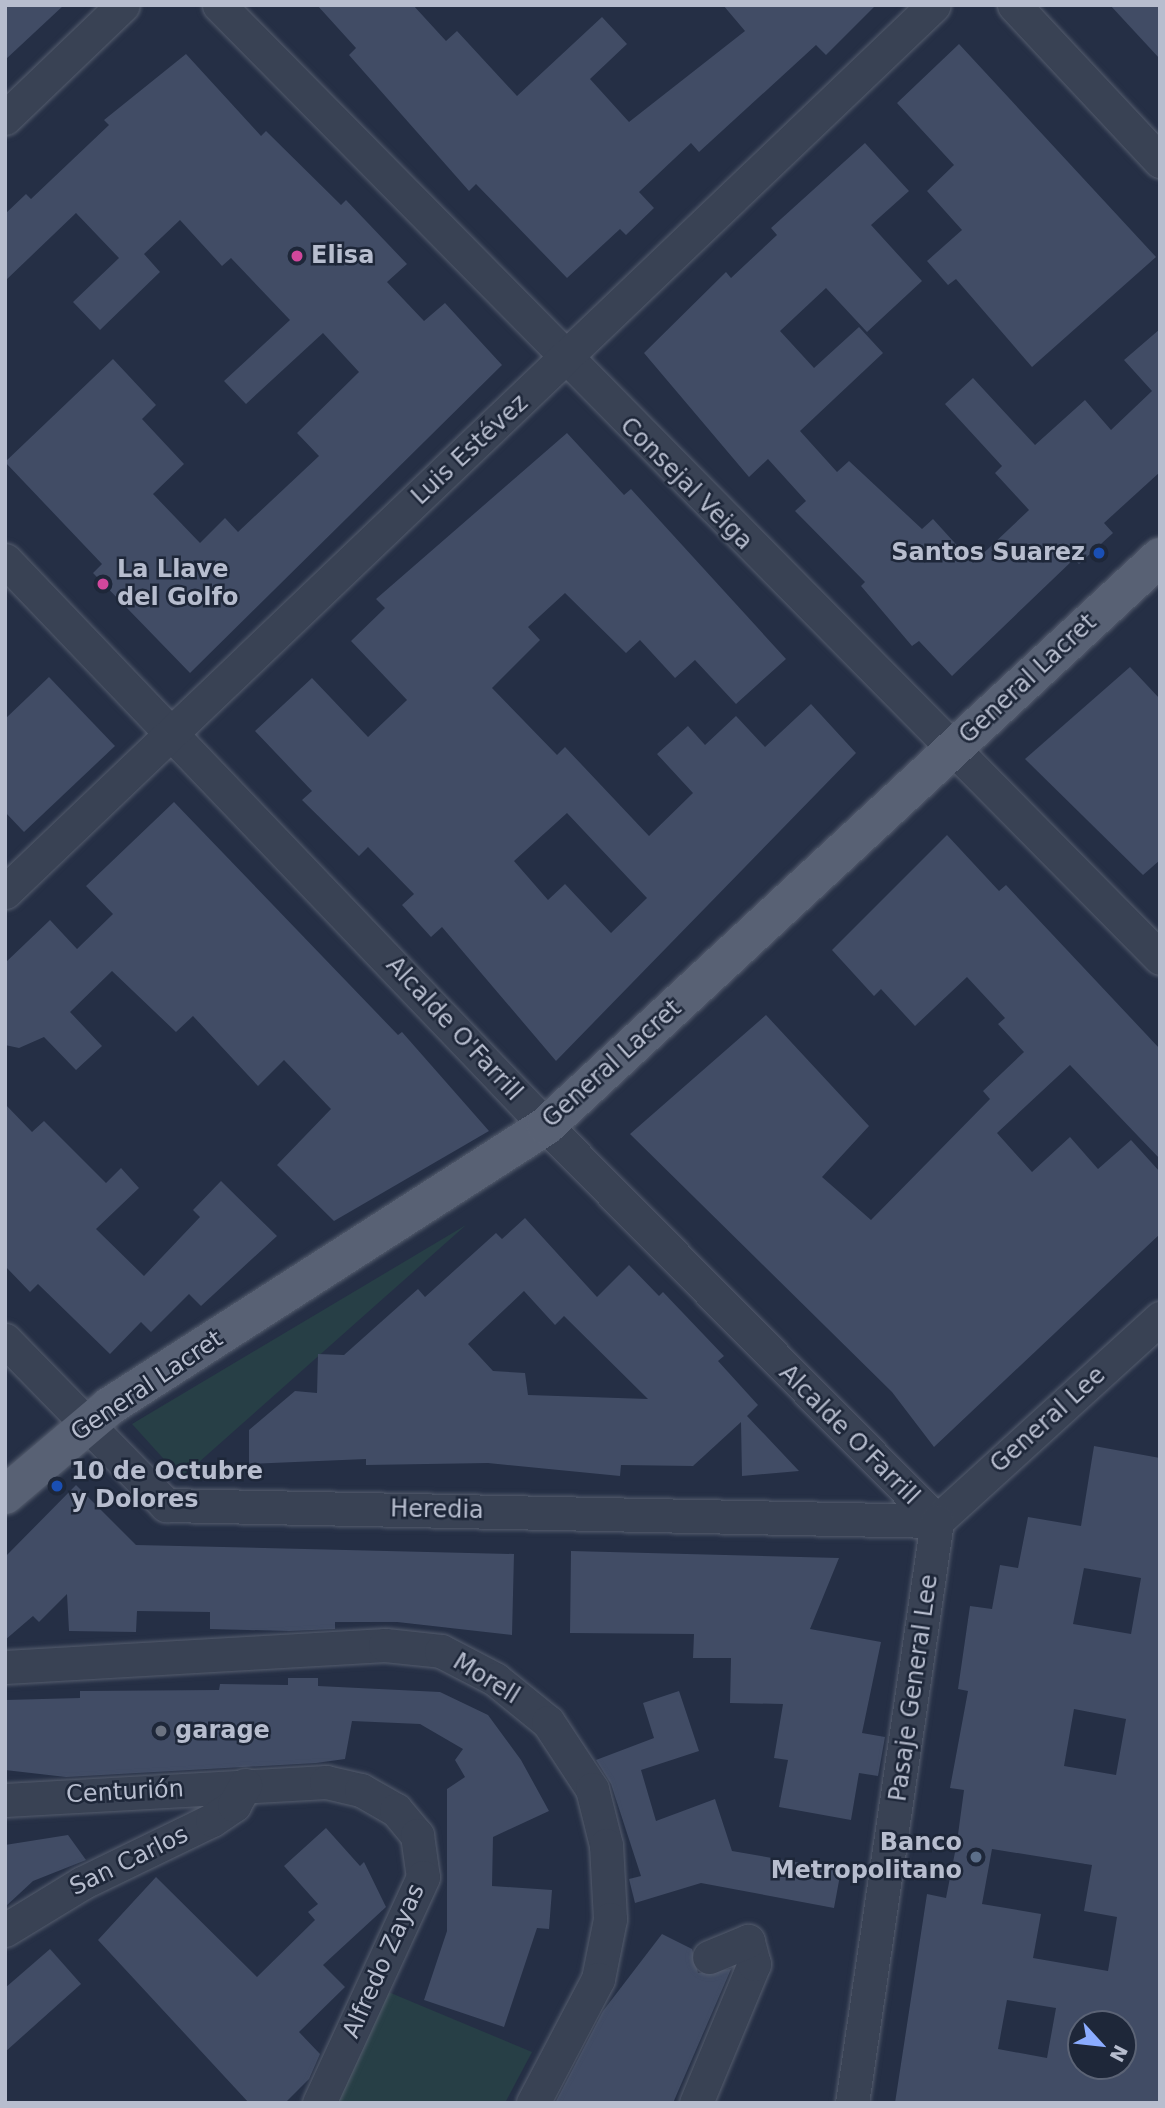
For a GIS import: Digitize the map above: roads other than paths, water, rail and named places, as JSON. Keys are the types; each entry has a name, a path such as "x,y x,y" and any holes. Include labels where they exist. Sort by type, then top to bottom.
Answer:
{"main road":[{"name":"General Lacret","path":"5,1495 87,1424 546,1126 1160,557"}],"street":[{"path":"5,118 123,5"},
{"name":"Consejal Veiga","path":"219,5 564,361 1160,958"},
{"name":"Luis Estévez","path":"5,892 934,5"},
{"path":"1014,5 1160,161"},
{"name":"Alcalde O'Farrill","path":"5,560 172,731 546,1126 937,1521"},
{"name":"General Lee","path":"937,1521 1160,1318"},
{"name":"Heredia","path":"5,1340 166,1505 937,1521"},
{"name":"Pasaje General Lee","path":"852,2103 937,1521"},
{"name":"Morell","path":"5,1667 399,1646 441,1651 495,1679 548,1722 592,1789 606,1844 610,1919 597,1979 533,2103"},
{"name":"Alfredo Zayas","path":"245,1785 326,1782 361,1790 396,1811 417,1835 423,1877 319,2103"},
{"name":"Centurión","path":"5,1800 245,1785"},
{"name":"San Carlos","path":"5,1930 82,1883 212,1820 234,1805 245,1785"},
{"path":"696,2103 754,1964 748,1941 709,1957"}],"place":[{"name":"Elisa","path":"297,256"},
{"name":"Santos Suarez","path":"1099,553"},
{"name":"La Llave del Golfo","path":"103,584"},
{"name":"10 de Octubre y Dolores","path":"57,1486"},
{"name":"garage","path":"161,1731"},
{"name":"Banco Metropolitano","path":"976,1857"}]}
